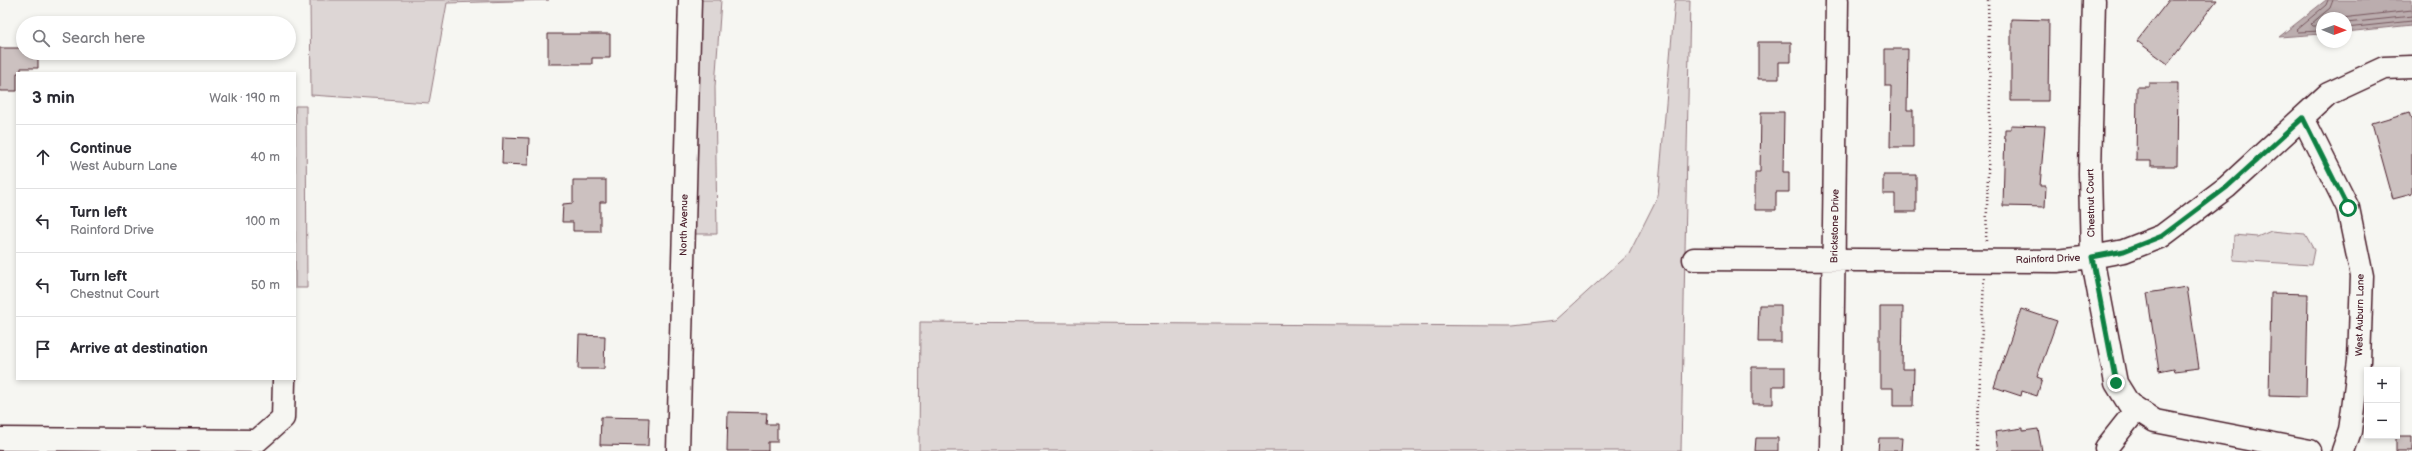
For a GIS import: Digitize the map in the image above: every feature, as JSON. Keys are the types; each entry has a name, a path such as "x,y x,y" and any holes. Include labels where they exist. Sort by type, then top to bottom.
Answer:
{"street":[{"name":"North Avenue","path":"678,451 690,0"},
{"name":"Brickstone Drive","path":"1831,451 1837,0"},
{"name":"Chestnut Court","path":"2094,0 2090,173 2092,257 2116,383 2128,404 2155,421 2310,451"},
{"name":"Rainford Drive","path":"1694,259 2057,260 2092,257 2124,251 2162,236 2227,187 2328,94 2384,68 2412,67"},
{"name":"West Auburn Lane","path":"2303,118 2348,208 2362,276 2359,361 2350,431 2343,451"},
{"path":"0,439 257,441 283,418 284,381"},
{"path":"2106,448 2136,410"}],"path":[{"path":"1977,451 1986,260 1990,103 1988,0"}],"shaded area":[{"path":"310,0 549,0 447,3 429,103 311,95"},
{"path":"696,0 721,0 715,87 717,234 695,234"},
{"path":"1675,0 1690,0 1681,451 919,451 920,322 1512,326 1555,321 1629,254 1658,196"},
{"path":"296,106 306,106 307,288 296,288"},
{"path":"2271,231 2305,234 2314,250 2311,265 2233,260 2234,235 2257,237"}],"water":[{"path":"2326,0 2412,0 2412,25 2352,31 2352,12 2316,12 2316,34 2279,37"}],"building":[{"path":"2169,0 2217,0 2168,64 2137,41"},
{"path":"2011,19 2049,20 2048,101 2011,101"},
{"path":"548,34 610,34 610,58 592,58 592,64 548,64"},
{"path":"1758,42 1791,42 1791,62 1779,62 1779,79 1758,79"},
{"path":"0,48 16,48 16,60 38,60 38,68 21,68 21,72 16,72 16,91 0,91"},
{"path":"1885,49 1908,49 1907,110 1913,110 1913,147 1890,147 1891,86 1885,86"},
{"path":"2149,83 2178,83 2177,166 2151,166 2151,161 2136,161 2137,87 2149,87"},
{"path":"1761,112 1784,112 1783,172 1789,172 1789,192 1776,192 1776,210 1755,210 1755,172 1760,172"},
{"path":"2409,112 2412,122 2412,194 2393,199 2372,123"},
{"path":"2011,125 2045,126 2040,186 2046,186 2045,207 2003,206 2005,129 2011,129"},
{"path":"503,137 529,138 528,165 502,164"},
{"path":"1883,175 1916,175 1916,212 1895,212 1895,194 1883,194"},
{"path":"573,180 606,180 606,202 600,202 600,231 573,231 573,222 562,222 563,204 573,203"},
{"path":"2187,287 2199,368 2175,371 2174,368 2159,371 2147,293"},
{"path":"2271,293 2308,294 2306,397 2269,396"},
{"path":"1759,305 1781,305 1781,342 1758,342"},
{"path":"1880,307 1903,307 1902,369 1914,369 1913,406 1893,406 1893,388 1880,388"},
{"path":"2021,309 2057,321 2037,377 2042,379 2037,396 2022,391 2021,396 1994,387"},
{"path":"579,335 605,336 604,369 578,369"},
{"path":"1752,367 1785,367 1785,386 1773,386 1773,404 1752,404"},
{"path":"728,412 767,413 766,424 777,424 777,442 768,442 768,451 727,451"},
{"path":"601,417 649,418 648,446 600,445"},
{"path":"2023,428 2023,431 2038,429 2042,451 1998,451 1995,432"},
{"path":"2400,436 2412,436 2412,451 2396,451 2396,439 2400,439"},
{"path":"1756,438 1778,438 1778,451 1755,451"},
{"path":"1879,438 1902,438 1901,451 1878,451"}],"route":[{"path":"2116,383 2092,257 2124,251 2162,236 2227,187 2303,118 2348,208"}]}
